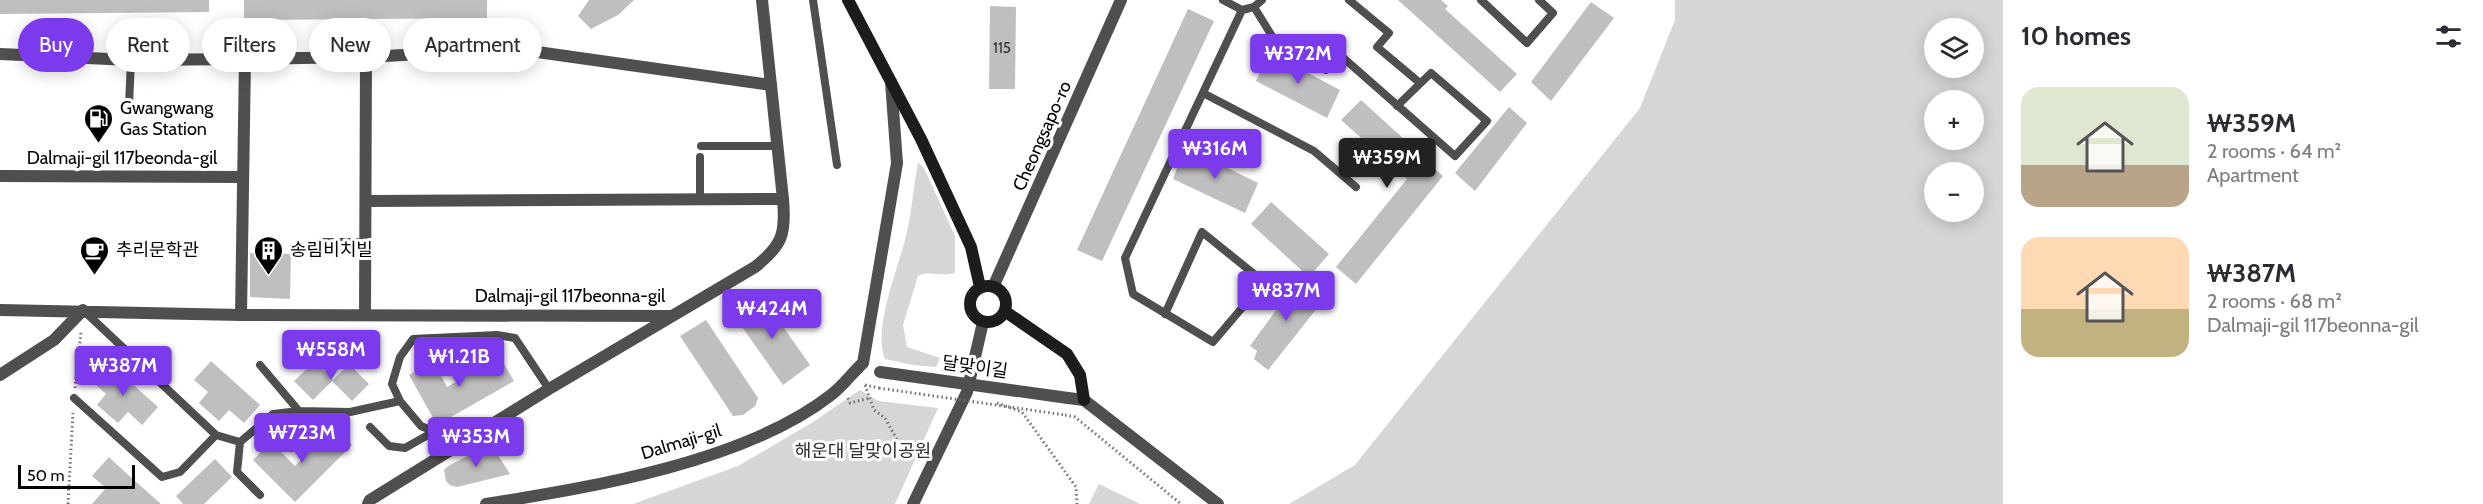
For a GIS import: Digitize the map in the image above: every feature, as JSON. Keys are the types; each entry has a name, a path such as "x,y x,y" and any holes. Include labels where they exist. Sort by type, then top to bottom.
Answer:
{"main road":[{"path":"848,0 921,139 971,247 980,287"},
{"path":"1006,312 1000,319 983,322 977,319 972,312 970,302 980,287 994,285 1004,297 1006,312 1067,354 1080,375 1084,400"}],"street":[{"name":"Dalmaji-gil 117beonna-gil","path":"0,310 241,315 671,316 768,256 781,241 785,225 783,199 762,0"},
{"name":"Cheongsapo-ro","path":"994,285 1121,0"},
{"path":"391,56 516,49 771,85"},
{"path":"0,54 106,59"},
{"path":"241,315 245,72"},
{"path":"365,314 366,72"},
{"path":"863,363 897,163 891,80"},
{"name":"Dalmaji-gil 117beonda-gil","path":"0,176 243,177"},
{"path":"367,201 783,199"},
{"path":"0,375 54,340 83,310"},
{"path":"368,504 370,500 460,443 671,316"},
{"path":"913,504 967,392 983,322"},
{"name":"달맞이길","path":"863,363 880,372 1084,400"},
{"name":"Dalmaji-gil","path":"486,504 574,490 692,461 773,431 832,394 863,363"},
{"path":"1084,400 1218,504"}],"lane":[{"path":"813,0 837,165"},
{"path":"1222,0 1242,10 1254,7 1262,0"},
{"path":"1349,0 1389,33 1377,46 1420,83"},
{"path":"1481,0 1527,43 1553,13 1539,0"},
{"path":"1254,7 1275,41 1326,70 1340,55 1397,106 1455,156 1487,121 1431,73 1397,106"},
{"path":"1165,314 1202,232 1264,282 1213,342 1165,314 1133,294 1125,258 1242,10"},
{"path":"129,105 130,72"},
{"path":"1203,93 1314,151 1356,187"},
{"path":"701,146 778,146"},
{"path":"700,157 700,199"},
{"path":"320,242 367,242"},
{"path":"83,310 216,435 240,442"},
{"path":"460,443 421,426 400,400 392,384 400,357 413,339 498,334 515,338 549,389"},
{"path":"260,365 299,411"},
{"path":"74,398 162,477 180,472 216,435"},
{"path":"260,495 237,472 240,442 273,414 299,411 350,412 400,400"},
{"path":"370,427 388,446 405,448 435,431"}],"path":[{"path":"921,456 900,445 885,418 874,410 865,385 1075,417 1181,504"},
{"path":"850,403 870,398"},
{"path":"983,398 1022,412 1076,487 1077,504"}],"green space":[{"path":"1675,0 2003,0 2003,504 1289,504 1355,465 1640,108 1675,20"},
{"path":"918,162 924,168 955,236 955,273 918,276 903,325 907,347 940,358 936,367 885,359 882,346 884,314 907,232"},
{"name":"해운대 달맞이공원","path":"860,390 878,401 938,408 895,504 633,504 738,466 813,422"},
{"path":"1099,484 1140,504 1089,504"}],"building":[{"path":"0,0 209,0 209,12 0,14"},
{"path":"244,0 487,0 487,18 244,18"},
{"path":"589,0 634,0 618,15 591,29 578,16"},
{"path":"1398,0 1441,0 1448,6 1445,9 1517,74 1500,92"},
{"path":"1591,2 1614,18 1551,101 1531,82"},
{"path":"990,6 1016,7 1015,89 989,89"},
{"path":"1188,9 1214,21 1102,261 1077,250"},
{"path":"1270,53 1340,90 1327,118 1256,81"},
{"path":"1361,100 1416,150 1414,152 1443,176 1356,284 1336,267 1407,179 1341,120"},
{"path":"1509,107 1527,123 1475,191 1455,173"},
{"path":"1185,147 1258,183 1245,213 1173,179"},
{"path":"1271,202 1329,254 1309,277 1251,224"},
{"name":"송림비치빌","path":"250,253 291,254 290,299 250,297"},
{"path":"1300,277 1326,297 1268,370 1254,359 1257,351 1250,346"},
{"path":"760,294 810,365 783,385 733,314"},
{"path":"706,320 758,398 755,406 743,415 733,416 680,336"},
{"path":"500,357 514,381 437,425 409,375 433,361 447,387"},
{"path":"211,361 260,405 244,423 229,410 219,421 199,403 208,392 194,380"},
{"path":"315,361 333,380 349,364 369,384 352,401 332,381 313,400 294,381"},
{"path":"109,363 158,407 142,425 128,412 118,423 97,405 106,394 93,382"},
{"path":"334,427 352,445 295,502 253,460 271,442 295,466"},
{"path":"491,444 510,474 457,487 446,481 444,470 448,466"},
{"path":"109,457 161,504 92,504 106,488 92,476"},
{"path":"215,459 232,477 204,504 183,504 176,496"}],"place":[{"name":"Gwangwang Gas Station","path":"99,144"},
{"name":"추리문학관","path":"95,276"},
{"name":"송림비치빌","path":"269,276"}]}
